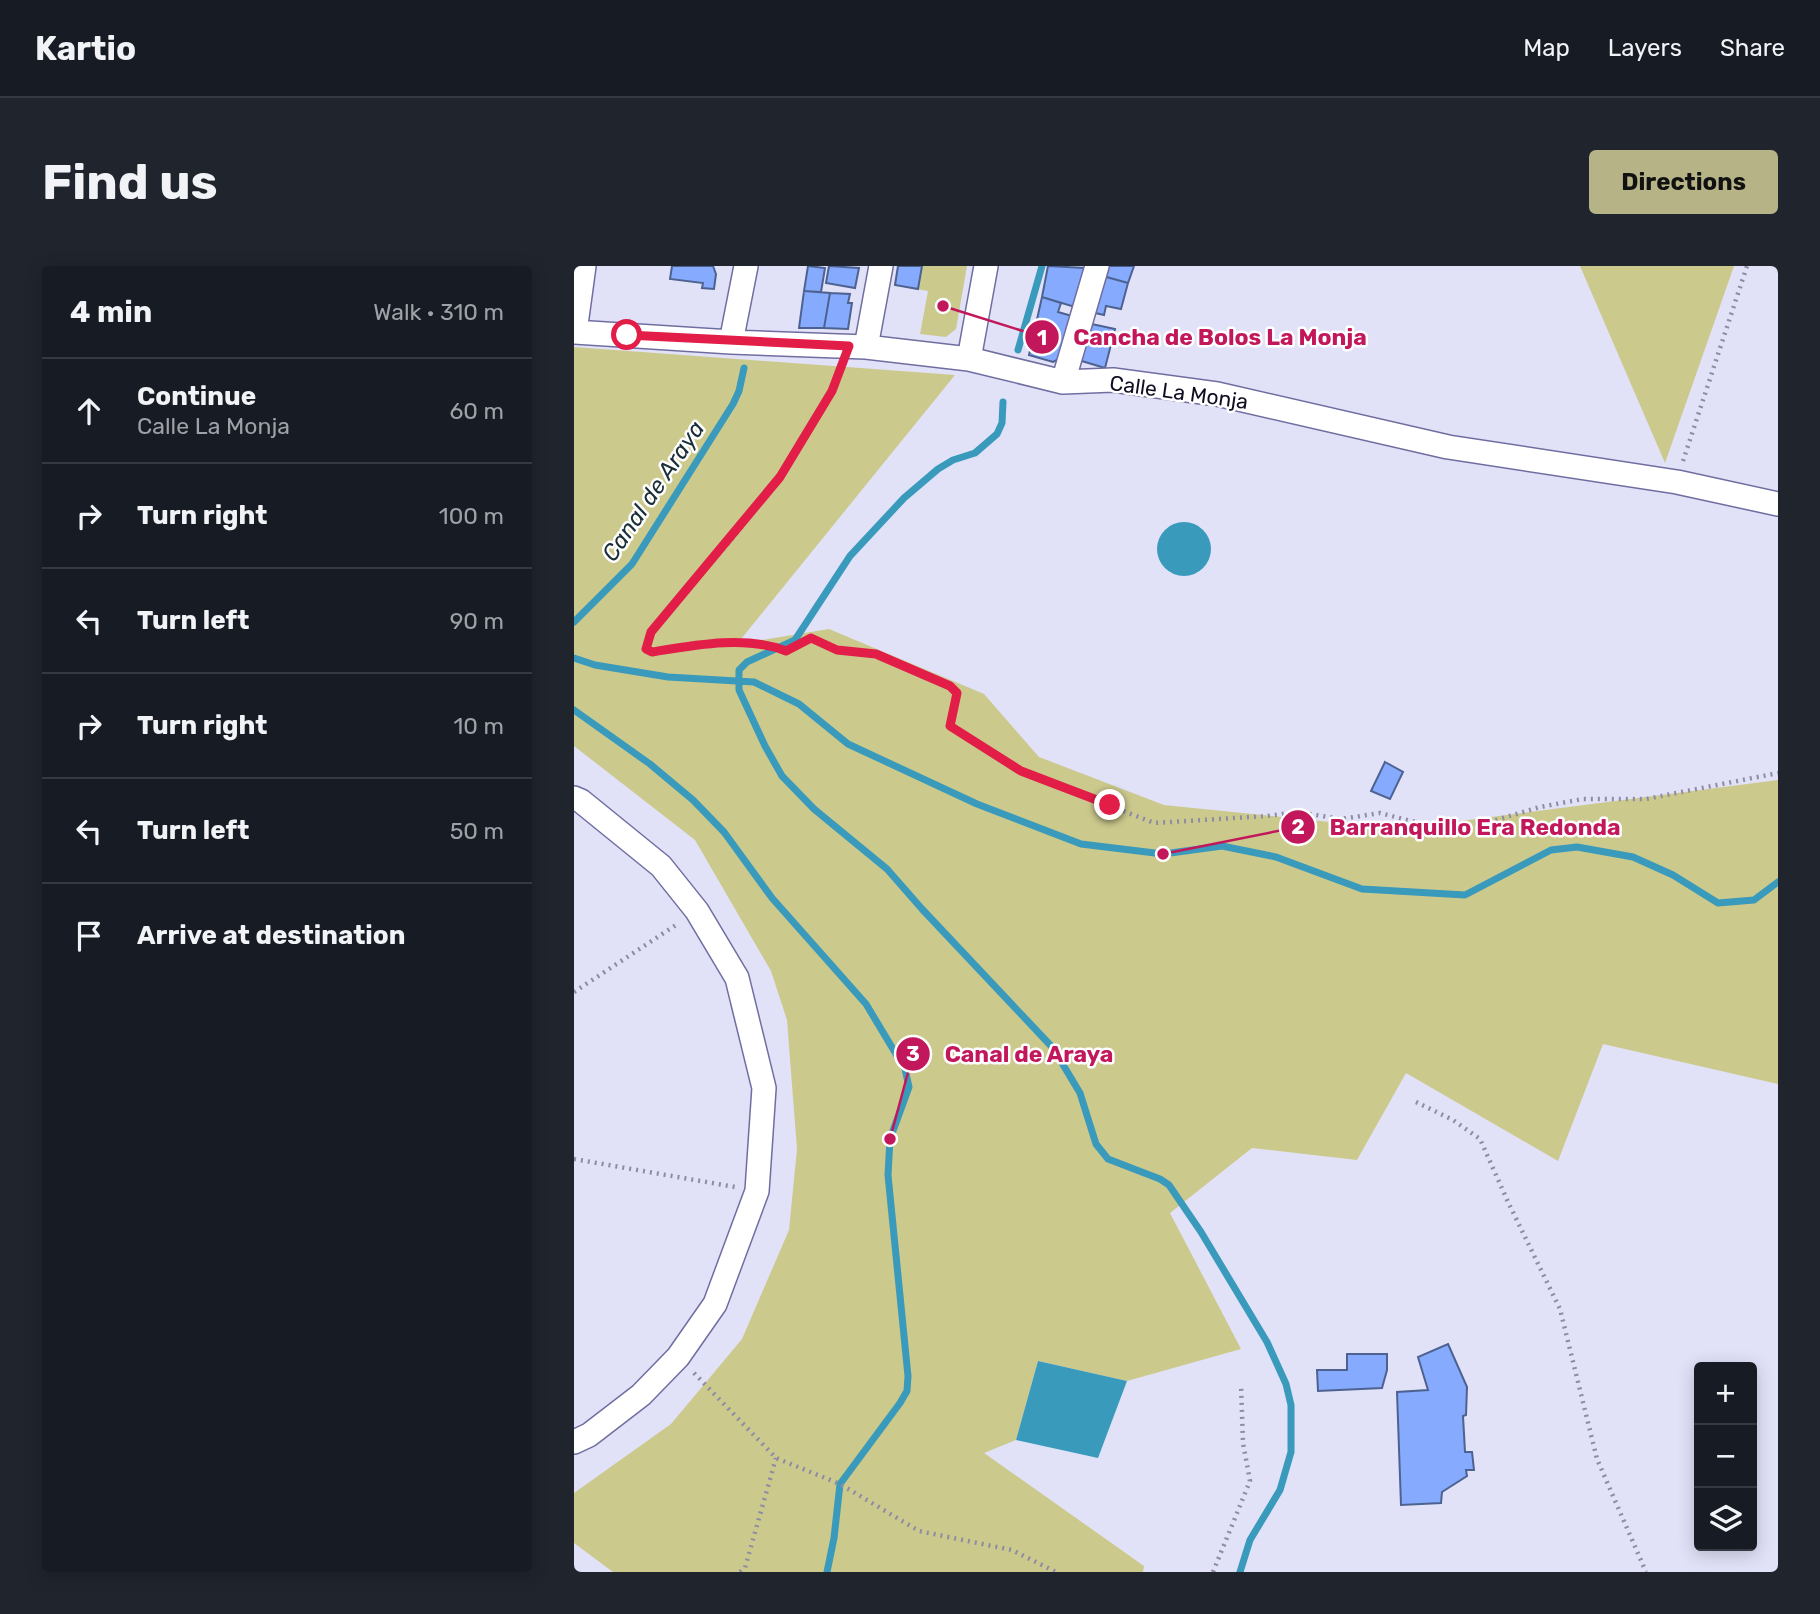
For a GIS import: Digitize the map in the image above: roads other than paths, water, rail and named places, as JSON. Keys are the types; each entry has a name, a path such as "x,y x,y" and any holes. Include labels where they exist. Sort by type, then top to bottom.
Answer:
{"street":[{"path":"574,332 584,266"},
{"path":"731,342 746,266"},
{"path":"857,347 881,266"},
{"path":"969,359 986,266"},
{"path":"1063,382 1097,266"},
{"name":"Calle La Monja","path":"574,332 857,347 969,359 1063,382 1113,380 1217,394 1448,447 1677,482 1778,504"},
{"path":"574,798 661,866 697,911 737,978 764,1088 757,1191 715,1304 678,1357 641,1395 589,1435 574,1442"}],"water":[{"path":"1184,522 1203,530 1211,549 1203,568 1184,576 1165,568 1157,549 1165,530"},
{"path":"1038,1361 1127,1381 1098,1458 1016,1440"}],"waterway":[{"path":"1018,350 1042,266"},
{"name":"Canal de Araya","path":"574,622 632,564 733,404 744,368"},
{"path":"1003,402 1002,423 997,434 975,453 953,460 938,469 904,498 850,556 795,640 747,662 739,670 739,690 782,776 814,809 887,869 1053,1048 1080,1093 1096,1144 1108,1159 1169,1185 1201,1232 1267,1342 1286,1384 1291,1405 1291,1452 1280,1490 1250,1540 1240,1572"},
{"path":"574,658 595,665 668,677 754,682 799,704 848,744 977,804 1081,844 1163,854 1222,846 1276,857 1362,889 1465,895 1551,850 1577,847 1633,857 1673,875 1718,903 1754,900 1778,882"},
{"name":"Canal de Araya","path":"574,710 650,764 693,800 724,832 772,898 866,1004 905,1069 909,1087 890,1139 888,1175 908,1376 907,1391 840,1484 827,1572"}],"place":[{"name":"Cancha de Bolos La Monja","path":"943,306"},
{"name":"Barranquillo Era Redonda","path":"1163,854"},
{"name":"Canal de Araya","path":"890,1139"}]}
